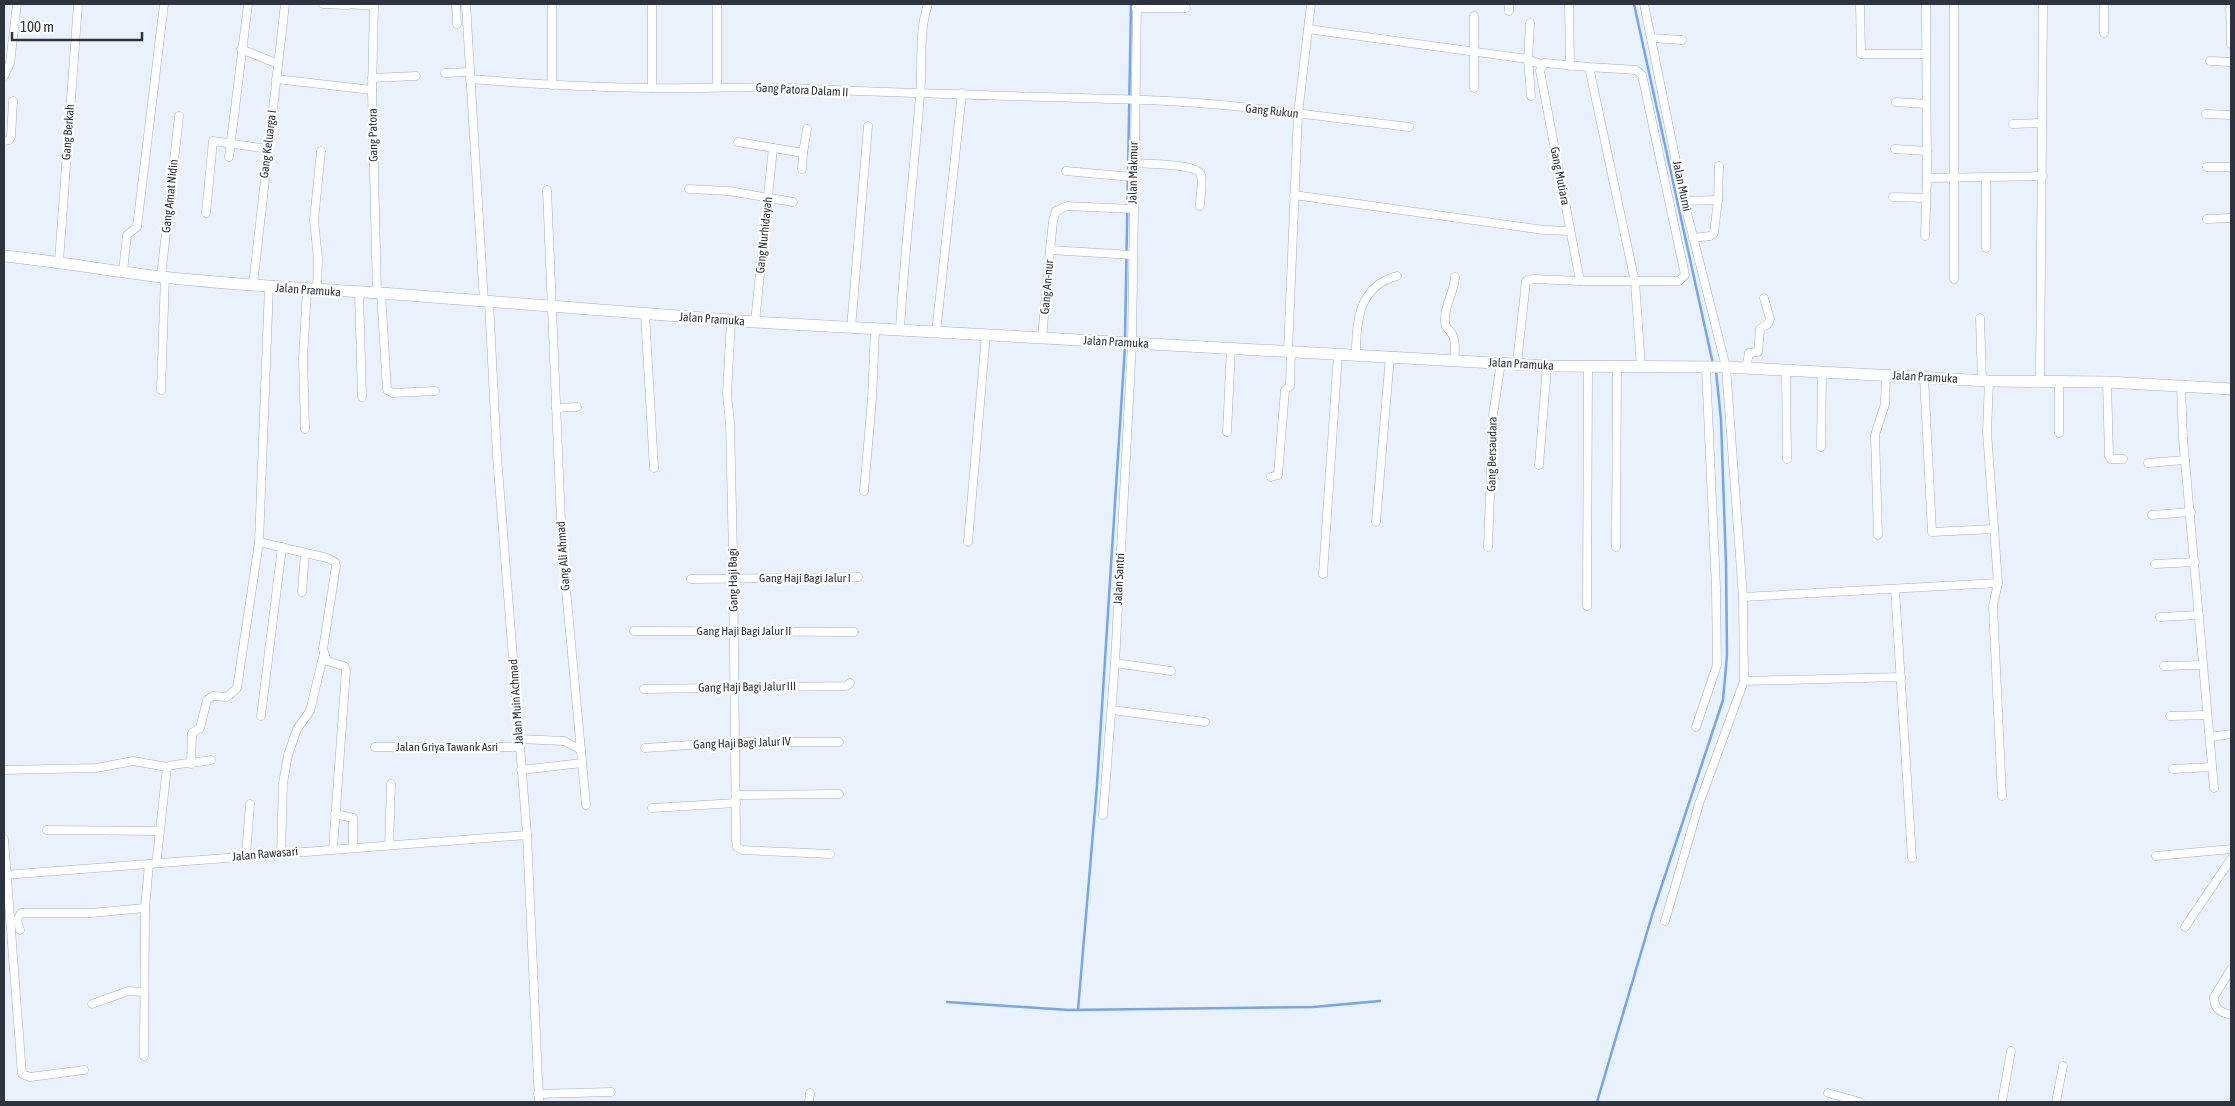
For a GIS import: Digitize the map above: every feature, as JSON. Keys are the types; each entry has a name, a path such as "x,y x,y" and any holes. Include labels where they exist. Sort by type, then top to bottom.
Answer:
{"street":[{"path":"4,76 10,63 17,4"},
{"name":"Gang Berkah","path":"58,261 78,4"},
{"path":"123,271 127,235 137,227 164,4"},
{"path":"229,157 248,4"},
{"name":"Gang Keluarga I","path":"253,285 285,4"},
{"path":"323,4 347,5"},
{"path":"456,4 457,24"},
{"path":"466,4 487,302"},
{"path":"552,4 552,85"},
{"path":"652,4 652,88"},
{"path":"717,4 717,86"},
{"path":"900,331 904,256 920,93 922,26 928,4"},
{"path":"1271,477 1278,475 1285,390 1290,386 1294,195 1298,114 1311,4"},
{"path":"1569,4 1570,66"},
{"name":"Jalan Murni","path":"1644,4 1652,38 1651,74 1726,367 1743,597 1744,681"},
{"path":"1860,4 1861,54 1925,54"},
{"path":"1925,236 1927,178 1926,4"},
{"path":"1954,4 1956,178 1954,279"},
{"path":"2040,380 2043,4"},
{"path":"2104,4 2104,33"},
{"path":"2230,4 2231,44"},
{"name":"Gang Patora","path":"347,5 374,6 372,90 379,293 387,390 393,392 435,391"},
{"path":"1136,6 1186,8"},
{"name":"Jalan Makmur","path":"1132,343 1128,255 1129,176 1133,163 1130,100 1136,6"},
{"path":"1474,16 1474,88"},
{"path":"1530,23 1528,59 1531,96"},
{"path":"1308,29 1528,59 1542,65 1636,70 1651,74 1685,275 1679,281 1635,282 1534,279 1526,281 1517,363"},
{"path":"1652,38 1682,40"},
{"path":"241,49 278,64"},
{"path":"2210,61 2231,62"},
{"name":"Gang Mutiara","path":"1542,65 1541,77 1580,281"},
{"path":"1589,67 1635,282 1640,367"},
{"name":"Gang Patora Dalam II","path":"445,73 552,85 652,88 717,86 1130,100"},
{"path":"372,78 416,76"},
{"path":"276,79 372,90"},
{"path":"936,333 962,93"},
{"name":"Gang Rukun","path":"1130,100 1298,114 1409,127"},
{"path":"4,141 9,140 11,137 13,101"},
{"path":"1896,102 1926,104"},
{"path":"2206,114 2231,115"},
{"name":"Gang Amat Nidin","path":"161,390 163,277 179,116"},
{"path":"2013,124 2042,123"},
{"path":"851,328 868,126"},
{"path":"802,169 807,129"},
{"path":"206,213 213,140 268,149"},
{"path":"738,142 803,153"},
{"name":"Gang Nurhidayah","path":"755,322 773,148"},
{"path":"1895,149 1927,151"},
{"path":"305,429 303,358 312,291 314,220 321,151"},
{"path":"1133,163 1188,167 1198,171 1201,175 1200,206"},
{"path":"1693,238 1710,236 1714,233 1718,200 1719,166"},
{"path":"2207,167 2231,166"},
{"path":"1066,171 1129,176"},
{"path":"1927,178 2043,176"},
{"path":"1986,178 1986,248"},
{"name":"Gang Ali Ahmad","path":"547,190 550,307 562,546 586,805"},
{"path":"689,190 729,191 793,202"},
{"path":"1294,195 1570,232"},
{"path":"1893,197 1926,198"},
{"path":"1684,202 1718,200"},
{"path":"1050,250 1052,221 1056,211 1061,208 1067,206 1129,208"},
{"path":"2207,220 2231,218"},
{"name":"Gang An-nur","path":"1042,338 1050,250 1128,255"},
{"name":"Jalan Pramuka","path":"4,256 58,261 163,277 312,291 379,293 645,314 900,331 1356,354 1547,366 1726,367 1786,372 1822,372 1985,381 2107,382 2231,389"},
{"path":"1356,354 1356,338 1362,305 1374,286 1383,280 1396,276"},
{"path":"1454,360 1455,342 1453,334 1446,327 1444,321 1447,302 1454,293 1455,278"},
{"path":"191,764 192,733 200,728 207,700 213,696 227,696 237,688 259,542 269,287"},
{"path":"359,293 362,397"},
{"path":"1746,369 1749,353 1758,352 1760,329 1770,319 1764,298"},
{"name":"Jalan Muin Achmad","path":"487,302 497,456 522,770 538,1098"},
{"path":"645,314 654,468"},
{"path":"1980,318 1998,583 1993,606 2002,796"},
{"name":"Gang Haji Bagi","path":"731,320 727,394 730,423 736,841 738,847 742,850 830,854"},
{"path":"864,491 872,399 875,329"},
{"path":"968,542 986,334"},
{"name":"Jalan Santri","path":"1102,815 1115,663 1132,343"},
{"path":"1227,432 1231,348"},
{"path":"1323,574 1338,354"},
{"path":"1376,522 1390,356"},
{"name":"Gang Bersaudara","path":"1488,546 1493,408 1499,385 1501,362"},
{"path":"1587,606 1588,365"},
{"path":"1539,464 1547,366"},
{"path":"1616,547 1618,366"},
{"path":"1696,727 1717,664 1716,588 1706,368"},
{"path":"1786,372 1788,459"},
{"path":"1821,447 1822,372"},
{"path":"1878,535 1875,435 1884,404 1886,375"},
{"path":"1924,377 1932,532 1994,529"},
{"path":"2059,382 2059,433"},
{"path":"2107,382 2109,456 2111,459 2123,459"},
{"path":"2181,387 2185,460 2214,788"},
{"path":"556,408 578,406"},
{"path":"2148,463 2185,460"},
{"path":"2152,515 2191,512"},
{"path":"259,542 332,560 336,566 327,619 324,653 310,711 297,729 288,755 282,802 281,853"},
{"path":"261,716 282,548"},
{"path":"302,592 305,553"},
{"path":"2155,564 2194,562"},
{"name":"Gang Haji Bagi Jalur I","path":"691,578 858,577"},
{"path":"1743,597 1998,583"},
{"path":"1895,589 1912,858"},
{"path":"2160,617 2199,615"},
{"name":"Gang Haji Bagi Jalur II","path":"634,631 854,632"},
{"path":"324,653 327,661 344,666 346,670 333,849"},
{"path":"1115,663 1171,671"},
{"path":"2164,666 2203,665"},
{"path":"1665,921 1699,804 1744,681 1900,677"},
{"name":"Gang Haji Bagi Jalur III","path":"644,689 734,686 846,686 850,683"},
{"path":"1112,710 1205,722"},
{"path":"2170,716 2207,715"},
{"path":"2210,737 2231,734"},
{"path":"519,739 564,742 581,750"},
{"name":"Gang Haji Bagi Jalur IV","path":"644,748 735,742 839,742"},
{"name":"Jalan Griya Tawank Asri","path":"375,747 519,747"},
{"path":"4,770 96,768 134,761 167,767 173,764 191,764 212,760"},
{"path":"522,770 582,763"},
{"path":"157,856 167,767"},
{"path":"2174,769 2212,767"},
{"path":"389,845 391,784"},
{"path":"652,808 736,799 839,794"},
{"path":"246,855 250,804"},
{"path":"335,814 353,818 353,847"},
{"path":"47,830 159,831"},
{"name":"Jalan Rawasari","path":"5,875 526,835"},
{"path":"4,839 5,875 22,1074 30,1077 84,1070"},
{"path":"2156,856 2231,849"},
{"path":"2185,927 2231,858"},
{"path":"144,1056 145,908 149,864"},
{"path":"20,930 17,920 21,913 91,913 145,908"},
{"path":"2231,969 2214,997 2214,1002 2219,1011 2231,1016"},
{"path":"92,1004 128,991 144,992"},
{"path":"2002,1102 2011,1051"},
{"path":"2056,1102 2063,1066"},
{"path":"538,1098 611,1092"},
{"path":"809,1102 810,1092"},
{"path":"1828,1094 1860,1102"}],"waterway":[{"path":"1125,338 1131,4"},
{"path":"1634,4 1713,364"},
{"path":"1078,1010 1097,785 1125,346"},
{"path":"1597,1102 1653,912 1723,700 1727,655 1726,564 1721,420 1716,371"},
{"path":"947,1002 1069,1010 1313,1007 1380,1001"}]}
